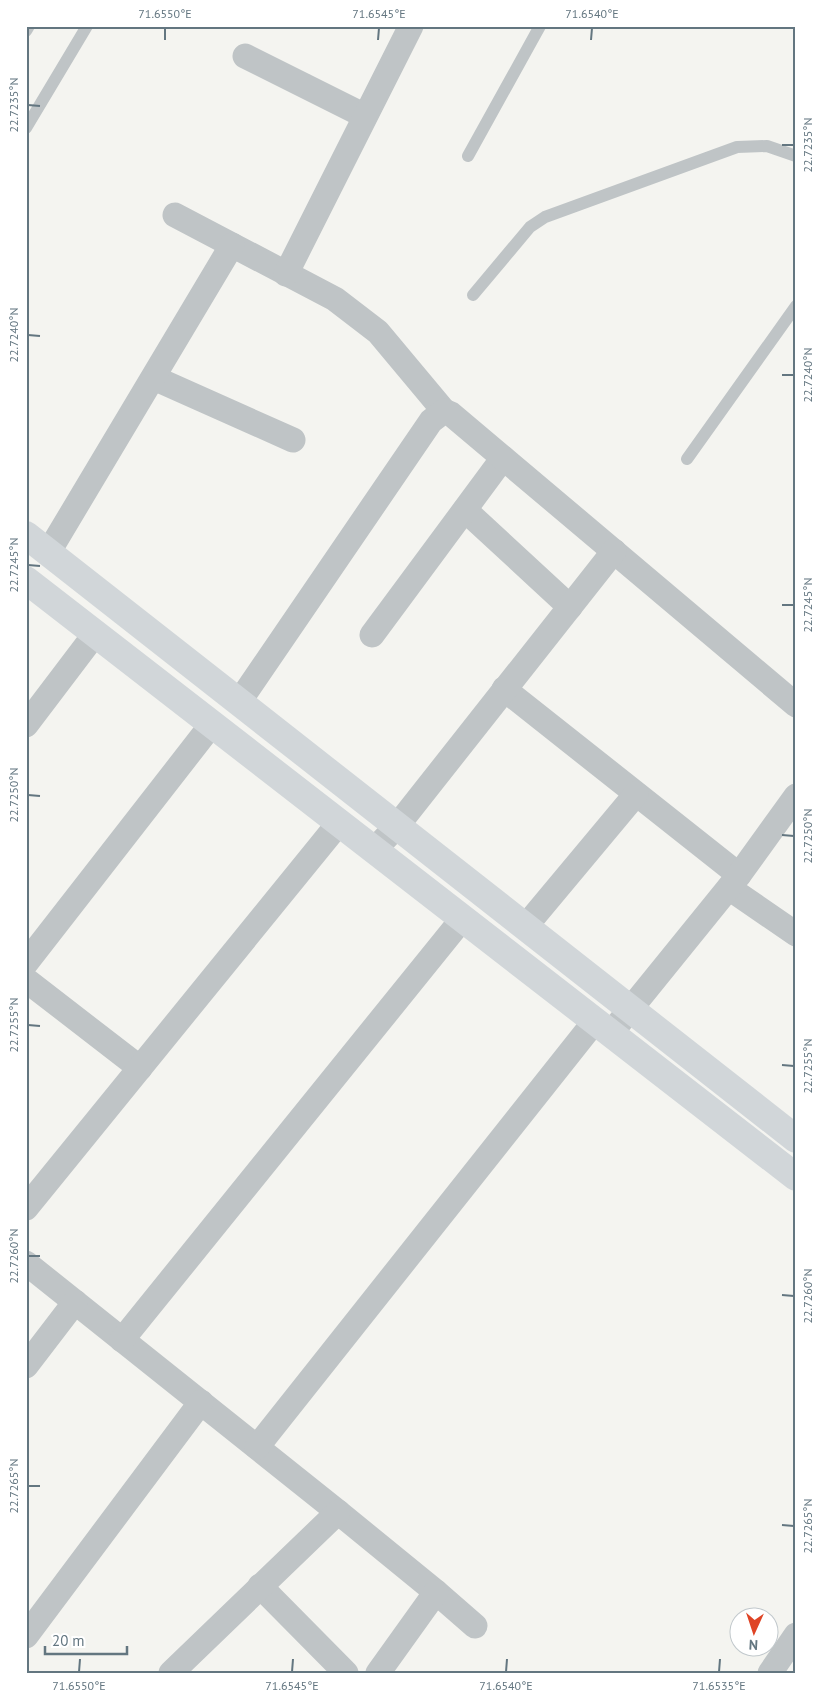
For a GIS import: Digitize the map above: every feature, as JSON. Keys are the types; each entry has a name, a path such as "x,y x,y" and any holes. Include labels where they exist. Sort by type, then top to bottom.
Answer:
{"main road":[{"path":"26,535 796,1139"},
{"path":"26,580 796,1177"}],"street":[{"path":"286,274 411,26"},
{"path":"245,56 365,116"},
{"path":"175,215 335,299 378,332 444,411 451,414 796,706"},
{"path":"48,552 232,245"},
{"path":"154,378 293,440"},
{"path":"239,702 431,421 444,411"},
{"path":"372,635 503,458"},
{"path":"465,510 570,606"},
{"path":"374,850 397,826 614,551"},
{"path":"26,725 95,634"},
{"path":"504,689 636,794 734,882 796,934"},
{"path":"26,963 212,724"},
{"path":"525,927 636,794"},
{"path":"257,1447 603,1027 631,1010 734,882 796,796"},
{"path":"26,1208 339,823"},
{"path":"122,1340 463,918"},
{"path":"26,980 140,1068"},
{"path":"26,1263 338,1512 475,1626"},
{"path":"26,1366 75,1302"},
{"path":"26,1636 201,1402"},
{"path":"171,1673 338,1512"},
{"path":"260,1586 346,1673"},
{"path":"378,1673 436,1592"},
{"path":"770,1673 796,1635"}],"lane":[{"path":"26,31 29,26"},
{"path":"26,128 86,26"},
{"path":"468,156 540,26"},
{"path":"473,295 530,227 546,217 737,147 767,146 796,156"},
{"path":"687,459 796,306"}]}
